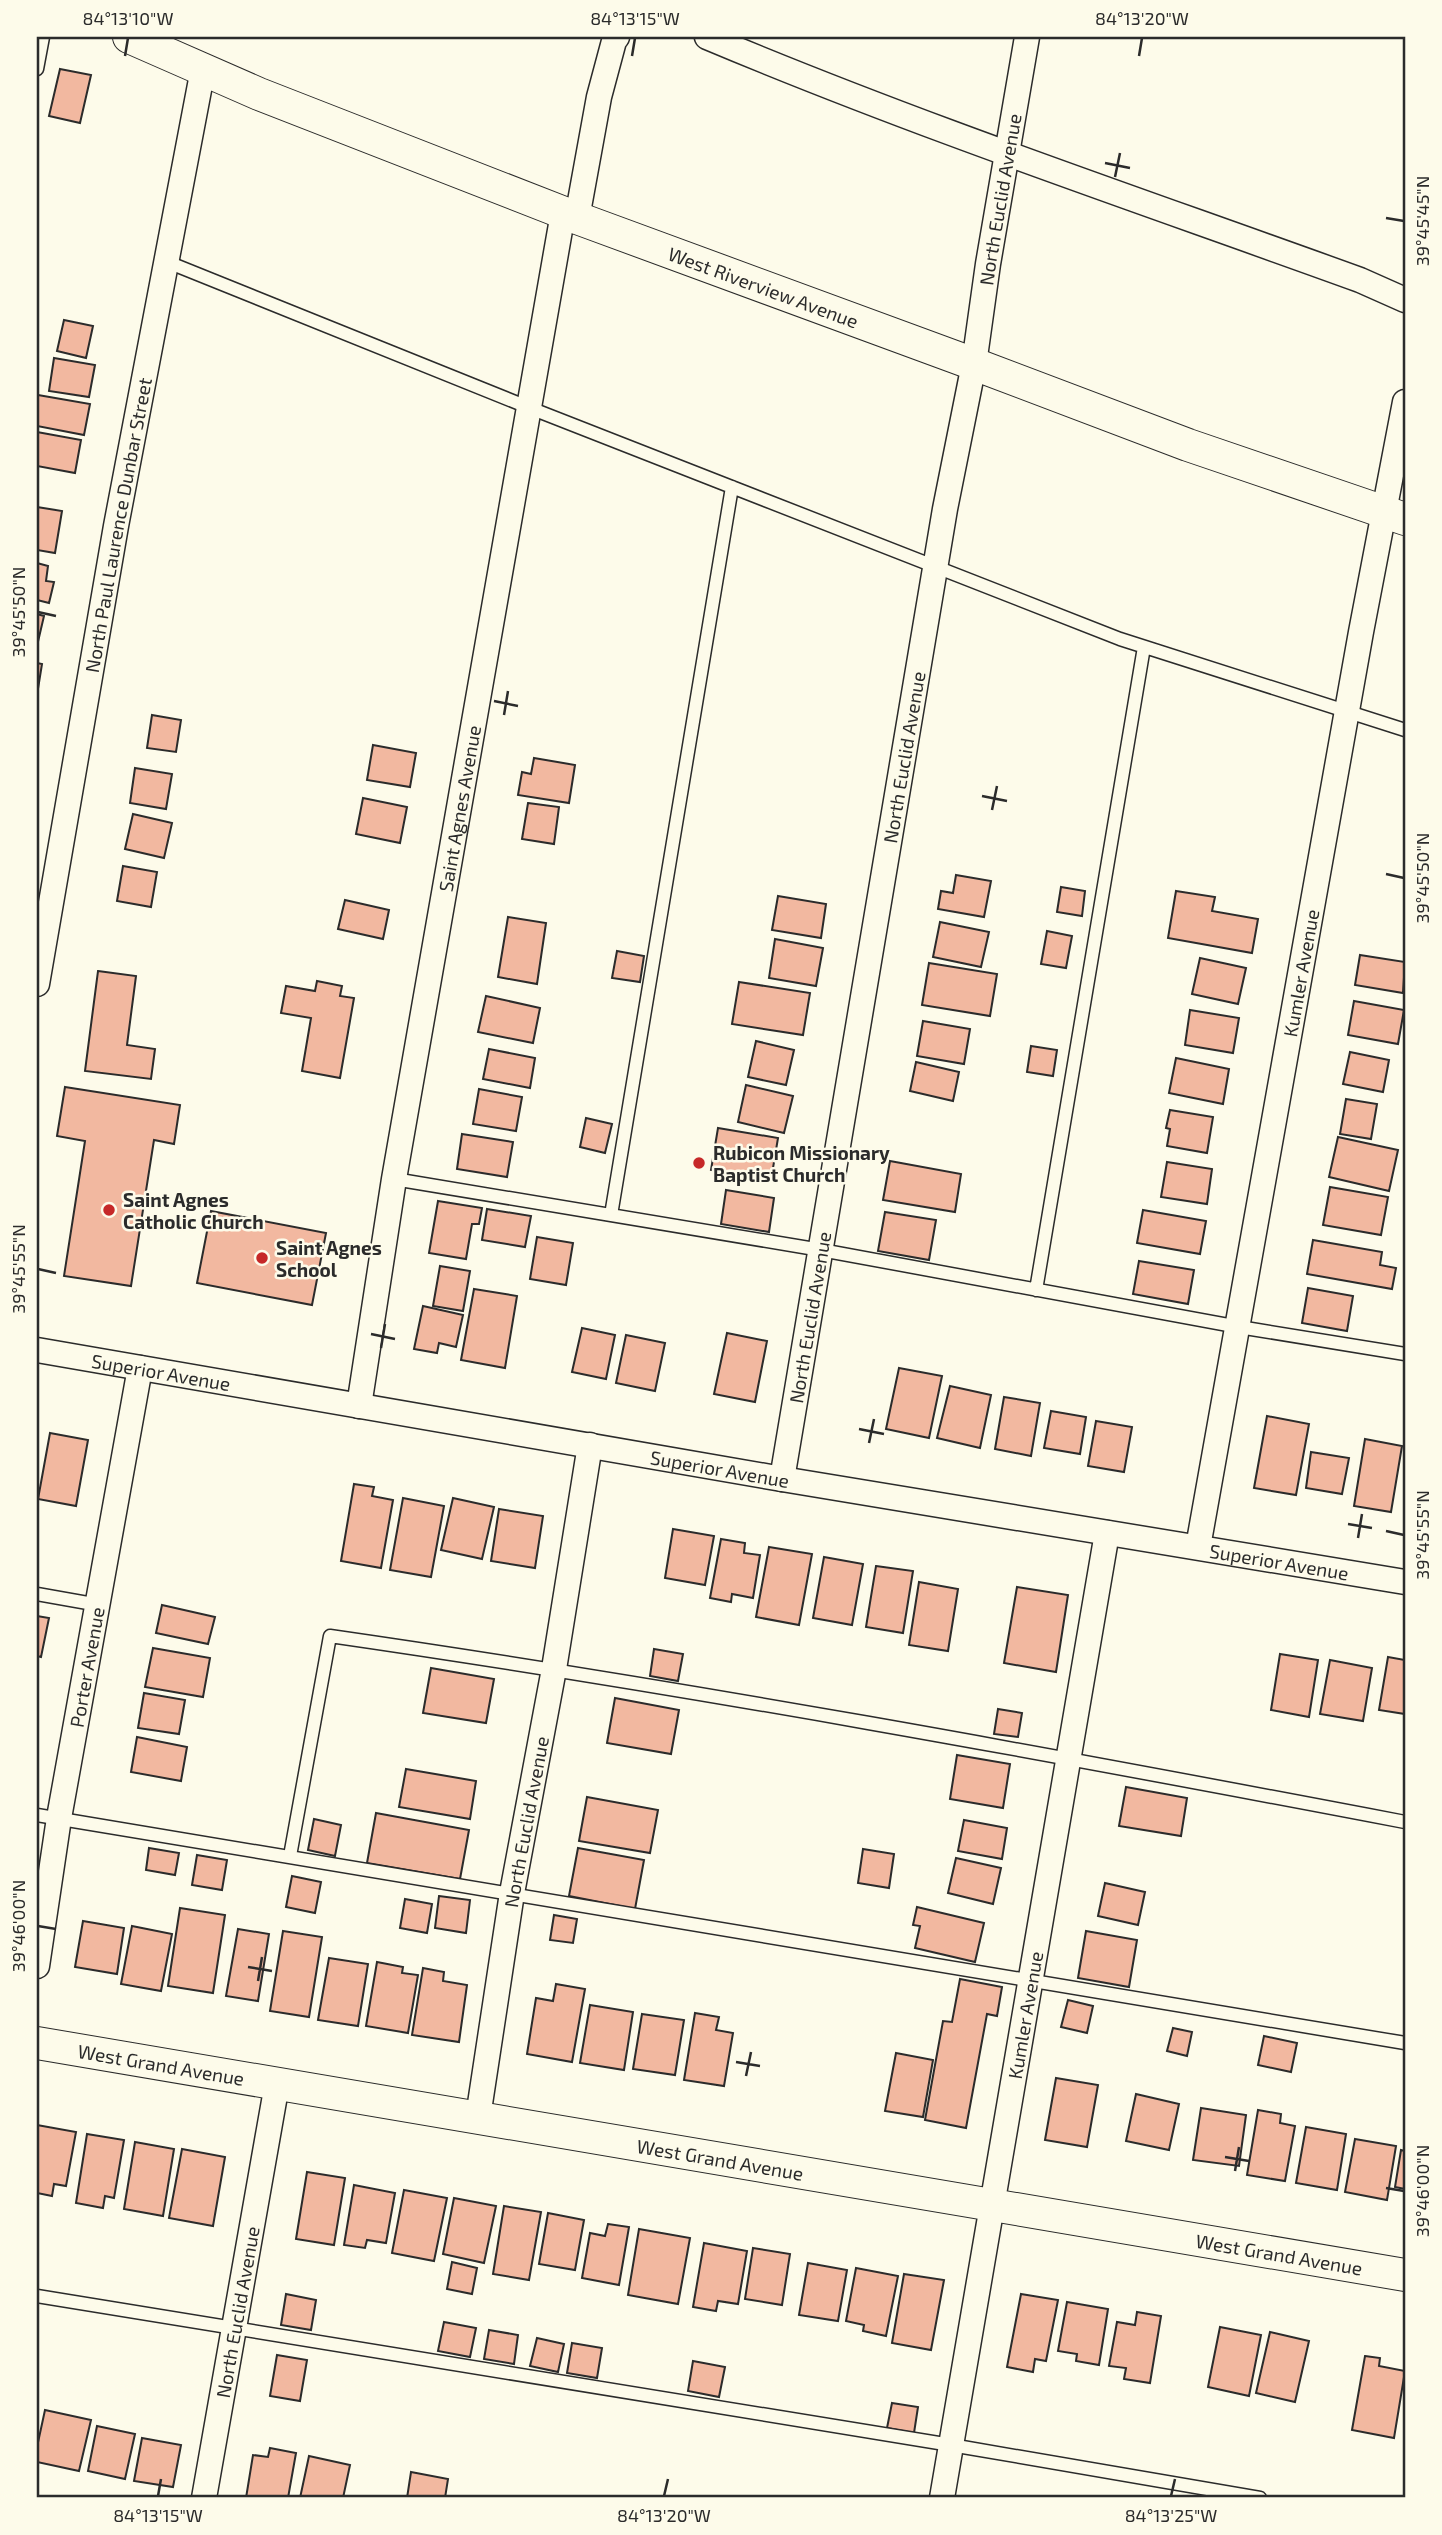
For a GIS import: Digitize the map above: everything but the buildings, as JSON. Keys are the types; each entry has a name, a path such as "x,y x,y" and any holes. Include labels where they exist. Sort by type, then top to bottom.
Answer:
{"street":[{"name":"Saint Agnes Avenue","path":"359,1406 394,1179 530,408 570,216 599,97 617,37"},
{"path":"707,37 785,70 1360,280 1405,300"},
{"name":"North Euclid Avenue","path":"782,1479 935,566 974,364 988,264 1027,37"},
{"name":"West Riverview Avenue","path":"145,40 259,94 570,216 1188,445 1395,516"},
{"name":"North Paul Laurence Dunbar Street","path":"37,984 116,526 203,69"},
{"name":"Kumler Avenue","path":"1198,1547 1347,713 1395,516 1405,401"},
{"name":"Superior Avenue","path":"37,1350 1405,1583"},
{"name":"Porter Avenue","path":"37,1966 48,1816 99,1605 140,1368"},
{"name":"North Euclid Avenue","path":"478,2117 512,1893 554,1668 590,1445"},
{"name":"Kumler Avenue","path":"942,2498 1107,1533"},
{"name":"West Grand Avenue","path":"37,2043 1405,2275"},
{"name":"North Euclid Avenue","path":"204,2498 277,2084"}],"lane":[{"path":"37,69 43,37"},
{"path":"165,261 530,408 1144,647 1405,730"},
{"path":"611,1215 732,487"},
{"path":"1037,1290 1144,647"},
{"path":"394,1179 821,1250 1239,1327 1405,1354"},
{"path":"37,1594 99,1605"},
{"path":"289,1856 330,1636 554,1668 1067,1758 1405,1822"},
{"path":"48,1816 1405,2043"},
{"path":"37,2295 1260,2498"}],"place":[{"name":"Rubicon Missionary Baptist Church","path":"699,1163"},
{"name":"Saint Agnes Catholic Church","path":"109,1210"},
{"name":"Saint Agnes School","path":"262,1258"}]}
